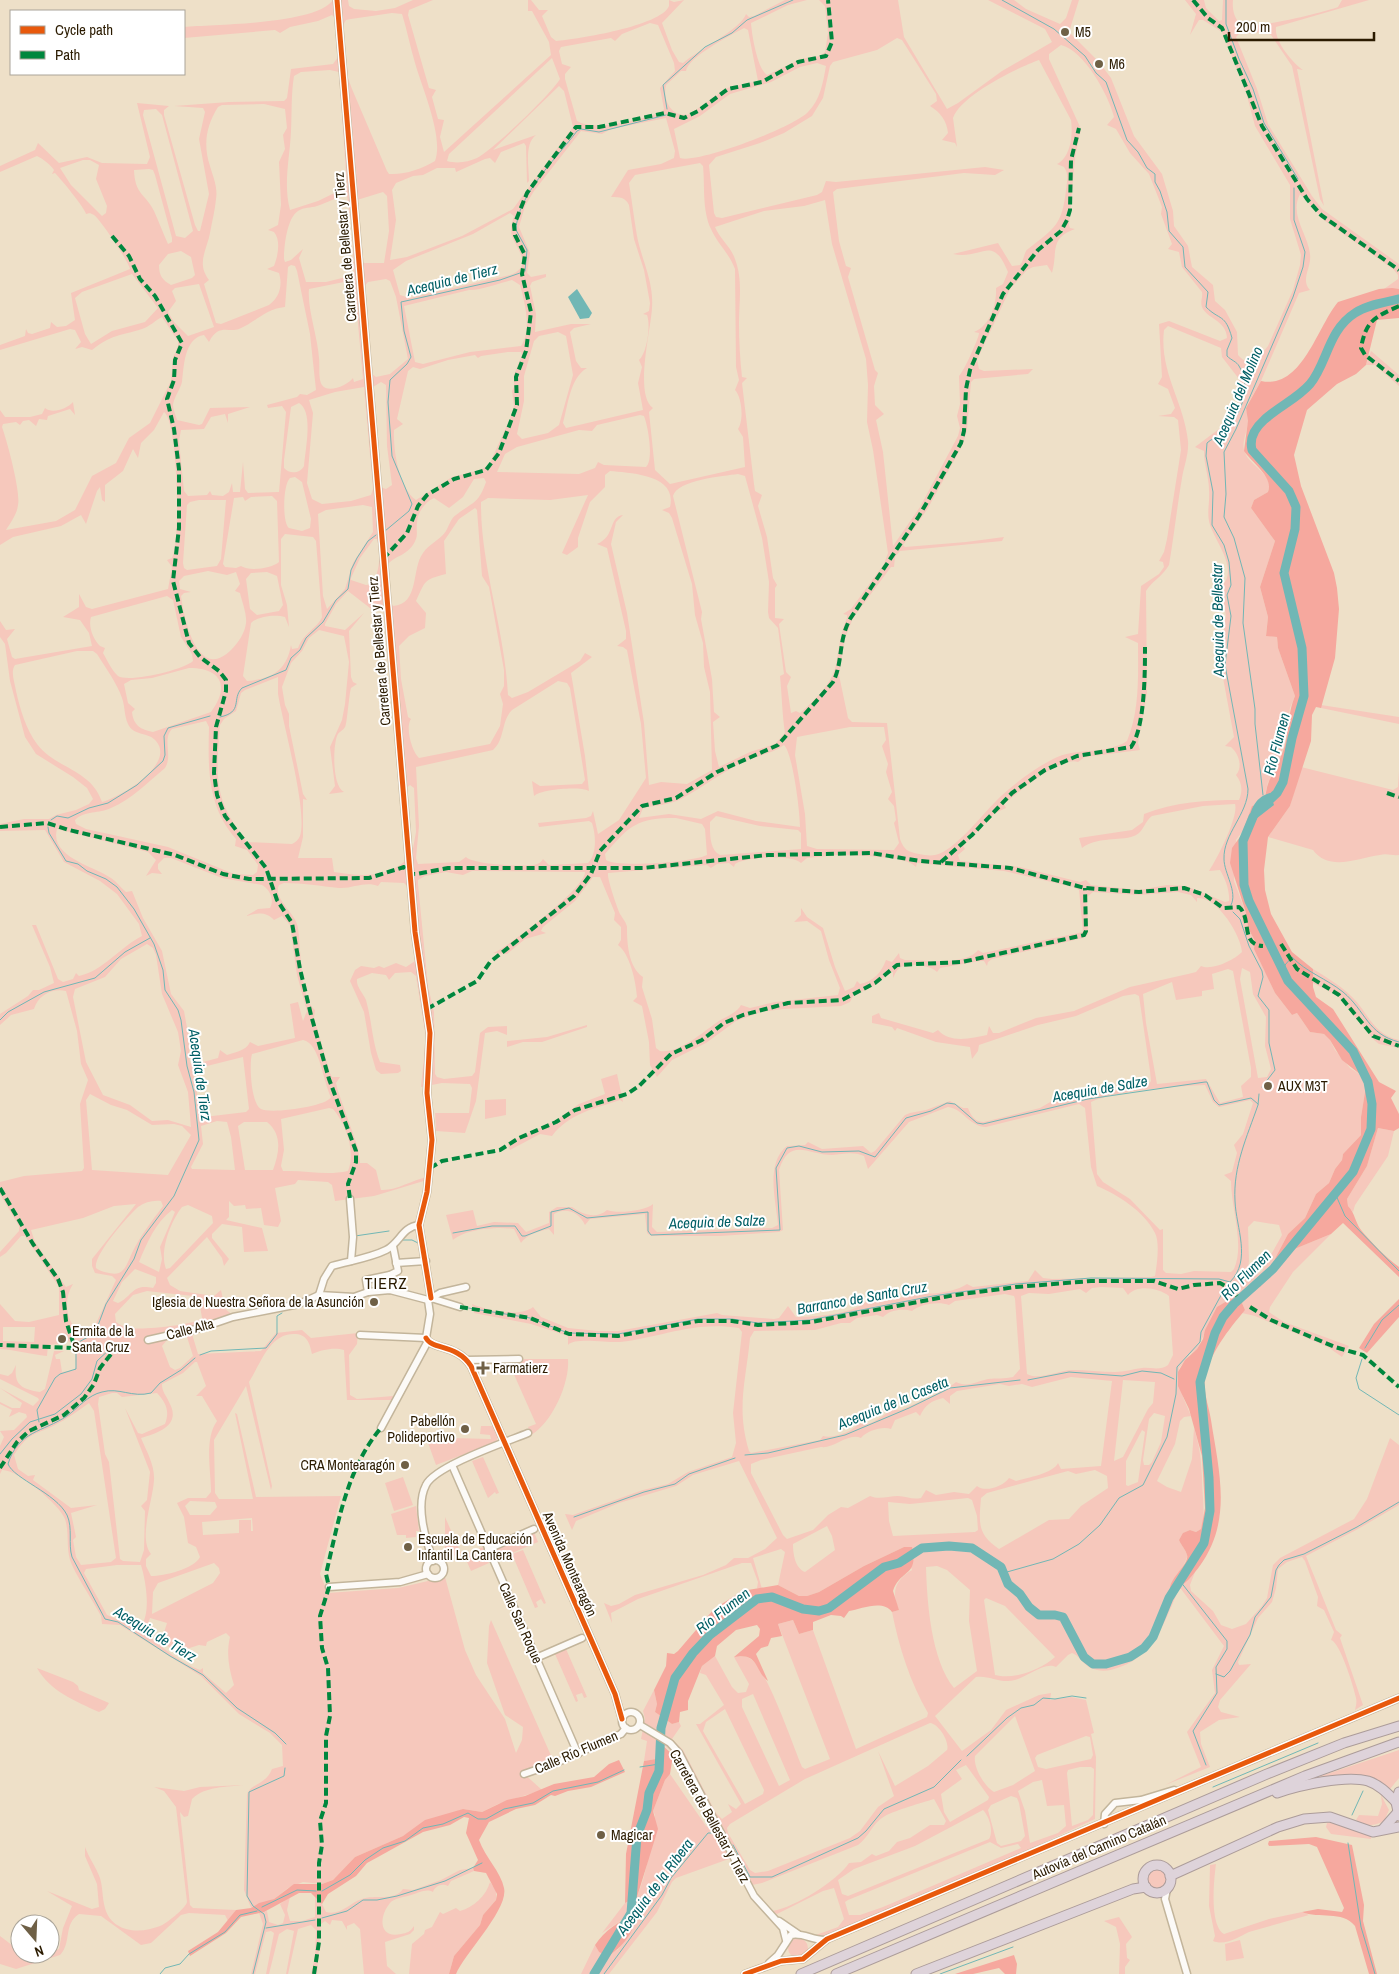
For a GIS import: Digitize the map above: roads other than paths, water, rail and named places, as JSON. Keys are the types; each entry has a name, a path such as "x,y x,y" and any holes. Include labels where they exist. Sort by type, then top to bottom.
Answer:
{"highway":[{"name":"Autovía del Camino Catalán","path":"801,1974 1268,1774 1344,1743 1399,1726"},
{"name":"Autovía del Camino Catalán","path":"836,1974 1305,1776 1399,1742"},
{"path":"1143,1844 1281,1792 1316,1784 1348,1780 1367,1781 1378,1785 1396,1802"},
{"path":"1383,1829 1398,1814 1396,1802 1399,1792"},
{"path":"1169,1873 1278,1827 1304,1819 1330,1817 1368,1831 1399,1827"},
{"path":"1145,1883 1147,1870 1153,1866 1161,1866 1169,1873"},
{"path":"1145,1883 1161,1896 1167,1888 1169,1873"},
{"path":"916,1974 1145,1883"}],"street":[{"name":"Carretera de Bellestar y Tierz","path":"337,0 415,932 430,1033 427,1086 432,1140 427,1192 419,1224 426,1261 430,1299 427,1339 381,1428"},
{"path":"350,1199 353,1237 351,1261"},
{"path":"319,1295 324,1279 332,1266 385,1251 393,1246 405,1230 419,1224"},
{"path":"367,1293 366,1280 390,1275 398,1271 393,1246"},
{"path":"396,1263 426,1261"},
{"path":"390,1275 390,1290"},
{"path":"430,1299 440,1293 466,1287"},
{"name":"Calle Alta","path":"148,1340 200,1328 233,1317 292,1305 319,1295 348,1298 390,1290 460,1307"},
{"path":"360,1335 427,1339 432,1344 453,1349 467,1360 519,1359"},
{"name":"Avenida Montearagón","path":"467,1360 614,1694 622,1719"},
{"path":"433,1561 422,1510 423,1493 430,1479 435,1474 452,1465 528,1433"},
{"name":"Calle San Roque","path":"452,1465 578,1754"},
{"path":"488,1549 534,1529"},
{"path":"428,1574 428,1565 433,1561"},
{"path":"329,1587 400,1582 428,1574 435,1578 443,1574 444,1567 442,1563 433,1561"},
{"path":"536,1658 582,1638"},
{"name":"Avenida Montearagón","path":"614,1694 623,1705 632,1711"},
{"path":"745,1974 781,1960 804,1959 827,1939 1104,1824 1399,1698"},
{"path":"632,1711 641,1718 642,1727 634,1730 626,1728 622,1719 626,1713 632,1711"},
{"name":"Carretera de Bellestar y Tierz","path":"642,1727 670,1743 679,1753 754,1896 772,1918"},
{"name":"Calle Río Flumen","path":"524,1774 578,1754 621,1734 626,1728"},
{"path":"1104,1824 1107,1810 1115,1803 1141,1800 1188,1787"},
{"path":"1161,1896 1181,1949 1187,1974"},
{"path":"772,1918 807,1938 827,1939"},
{"path":"772,1918 782,1928 786,1955 792,1960"},
{"path":"758,1969 775,1958 791,1935 798,1934"},
{"path":"807,1938 811,1947 809,1954"}],"water":[{"path":"577,289 592,313 589,318 580,319 568,297"},
{"path":"1270,793 1274,805 1247,826 1256,802 1264,795"}],"waterway":[{"name":"Acequia de Tierz","path":"667,109 663,85 705,47 732,33 747,20 793,0"},
{"name":"Acequia de Bellestar","path":"1002,0 1054,29 1085,56 1096,73 1106,82 1127,140 1138,152 1147,168 1155,174 1155,182 1167,212 1169,231 1183,247 1185,267 1208,292 1206,307 1222,318 1227,325 1232,338 1227,350 1227,356 1238,365 1243,375 1244,393 1238,412 1227,428 1207,443 1206,456 1213,492 1212,525 1224,545 1229,562 1231,585 1227,595 1231,616 1225,665 1248,789 1244,807 1227,841 1225,850 1224,859 1233,894 1231,905"},
{"name":"Acequia del Molino","path":"1226,0 1226,24 1253,89 1264,123 1298,179"},
{"name":"Acequia de Tierz","path":"525,271 527,250 516,230 518,217 530,190 577,131 581,129 599,132 666,115"},
{"name":"Acequia del Molino","path":"1263,795 1255,709 1243,623 1245,578 1234,538 1224,517 1226,494 1224,452 1236,429 1293,297 1303,267 1305,252 1294,220 1294,188"},
{"name":"Acequia de Tierz","path":"385,531 409,511 412,504 392,456 388,402 390,380 407,364 411,357 404,331 401,302 500,280 520,273"},
{"name":"Río Flumen","path":"1263,806 1277,793 1283,782 1292,738 1304,696 1302,648 1284,573 1295,529 1296,507 1289,491 1252,450 1252,437 1255,430 1264,420 1300,394 1310,384 1316,376 1333,338 1346,320 1365,308 1399,299"},
{"name":"Acequia de Tierz","path":"220,717 227,715 235,709 237,696 242,688 286,670 291,658 300,650 306,638 323,622 336,600 348,589 351,570 357,558 368,541 376,535"},
{"name":"Acequia de Tierz","path":"51,820 57,816 68,818 89,808 108,803 137,785 163,761 165,755 164,736 168,728 210,716"},
{"name":"Río Flumen","path":"594,1974 631,1913 637,1836 647,1810 649,1793 659,1771 661,1728 675,1678 693,1653 710,1635 757,1599 772,1597 803,1609 819,1611 829,1608 884,1567 899,1563 922,1548 949,1546 972,1548 1001,1567 1008,1584 1039,1615 1063,1617 1084,1657 1093,1664 1106,1664 1130,1657 1144,1648 1153,1637 1169,1598 1204,1543 1210,1511 1209,1478 1200,1382 1215,1333 1223,1317 1234,1304 1273,1269 1353,1172 1371,1129 1372,1104 1368,1082 1353,1051 1288,981 1249,901 1244,885 1243,841 1253,817"},
{"name":"Acequia de Tierz","path":"48,827 49,833 66,861 78,864 117,887 134,909 154,944 163,970 165,990 178,1010 181,1020 187,1066 194,1092 199,1140 174,1196 141,1240 134,1259 106,1304 97,1328 90,1336 77,1343"},
{"name":"Acequia de Bellestar","path":"1233,912 1240,919 1249,946 1262,971 1263,977 1258,996 1269,1010 1269,1043 1275,1070 1262,1087"},
{"path":"0,1020 8,1012 44,992 95,978 125,952 150,938"},
{"path":"1288,981 1285,965 1292,957 1351,999 1373,1028 1388,1038 1399,1042"},
{"name":"Acequia de Salze","path":"453,1233 492,1226 515,1226 522,1236 525,1236 551,1226 551,1212 569,1208 587,1218 648,1212 648,1231 651,1235 780,1230 776,1168 787,1148 799,1146 822,1152 859,1151 875,1157 906,1118 931,1111 947,1103 955,1104 977,1123 983,1124 1088,1099 1207,1082 1214,1100 1219,1105 1251,1098 1258,1104"},
{"name":"Barranco de Santa Cruz","path":"462,1307 530,1318 568,1333 618,1334 698,1319 732,1319 758,1323 810,1320 933,1296 1016,1284 1091,1278 1219,1279 1230,1282 1237,1273 1242,1254 1235,1201 1236,1176 1238,1164 1258,1105 1259,1094"},
{"path":"1335,1193 1345,1216 1399,1271"},
{"path":"355,1236 389,1231"},
{"name":"Barranco de Santa Cruz","path":"401,1240 412,1240 418,1243"},
{"name":"Acequia de Bellestar","path":"1007,1572 1053,1559 1079,1544 1100,1525 1119,1498 1143,1485 1167,1437 1176,1394 1177,1367 1200,1342 1201,1332 1225,1288"},
{"name":"Barranco de Santa Cruz","path":"443,1298 447,1300"},
{"name":"Acequia de la Ribera","path":"1365,1348 1382,1320 1399,1305"},
{"path":"200,1355 211,1351 266,1348 277,1334 277,1316 282,1313"},
{"name":"Barranco de Santa Cruz","path":"0,1454 12,1439 30,1422 55,1414 81,1394 92,1379 97,1361 111,1348"},
{"name":"Acequia de Tierz","path":"39,1422 37,1410 55,1378 60,1374 76,1369 76,1352"},
{"name":"Acequia de Tierz","path":"195,1358 181,1370 160,1383 151,1393 138,1394 108,1391 92,1396 67,1416 25,1439 12,1453 8,1464 18,1475 62,1507 69,1520 72,1557 105,1619 118,1622 203,1675 237,1708 275,1733 286,1744"},
{"name":"Acequia de la Ribera","path":"1362,1359 1356,1378 1359,1389 1399,1415"},
{"name":"Acequia de la Caseta","path":"1028,1380 1069,1372 1122,1376 1142,1371 1161,1373 1174,1379"},
{"name":"Acequia de la Caseta","path":"745,1455 768,1453 845,1435 909,1408 950,1388 1020,1380"},
{"name":"Acequia de la Caseta","path":"574,1517 644,1492 675,1484 689,1474 735,1458"},
{"name":"Acequia de la Ribera","path":"1216,1674 1224,1677 1230,1671 1250,1635 1255,1617 1271,1597 1276,1570 1284,1560 1304,1554 1357,1527 1399,1502"},
{"path":"1180,1581 1227,1641 1227,1649 1216,1667 1217,1693 1193,1731 1206,1765"},
{"name":"Acequia de la Ribera","path":"967,1756 1007,1718 1021,1708 1034,1705 1043,1698 1055,1699 1072,1696 1086,1698"},
{"path":"1213,1787 1318,1743"},
{"name":"Acequia de la Ribera","path":"733,1845 750,1877 772,1877 858,1838 884,1809 934,1787 961,1760"},
{"path":"640,1767 659,1764"},
{"name":"Acequia de Tierz","path":"253,1974 266,1922 264,1914 253,1906 247,1896 249,1792 284,1776 285,1768"},
{"path":"322,1891 350,1875 365,1860 383,1848 405,1841 423,1828 443,1824 468,1813 478,1819 486,1819 504,1809 533,1803 553,1791 598,1782 624,1770"},
{"path":"1352,1815 1363,1791"},
{"name":"Acequia de la Ribera","path":"604,1974 662,1895 671,1878 708,1833 714,1833 725,1849"},
{"path":"1348,1843 1361,1927 1375,1974"},
{"path":"322,1918 347,1911 363,1900 377,1900 397,1896 445,1881 482,1863"},
{"path":"262,1907 297,1890 316,1891"},
{"path":"160,1974 165,1968 180,1964 189,1954 225,1932 240,1915 257,1911"},
{"path":"266,1928 315,1920"},
{"path":"940,1974 1013,1947"}],"place":[{"name":"M5","path":"1065,32"},
{"name":"M6","path":"1099,64"},
{"name":"AUX M3T","path":"1268,1086"},
{"name":"Iglesia de Nuestra Señora de la Asunción","path":"374,1302"},
{"name":"Ermita de la Santa Cruz","path":"62,1339"},
{"name":"Farmatierz","path":"483,1368"},
{"name":"Pabellón Polideportivo","path":"465,1429"},
{"name":"CRA Montearagón","path":"405,1465"},
{"name":"Escuela de Educación Infantil La Cantera","path":"408,1547"},
{"name":"Magicar","path":"601,1835"}],"district":[{"name":"TIERZ","path":"386,1283"}]}
